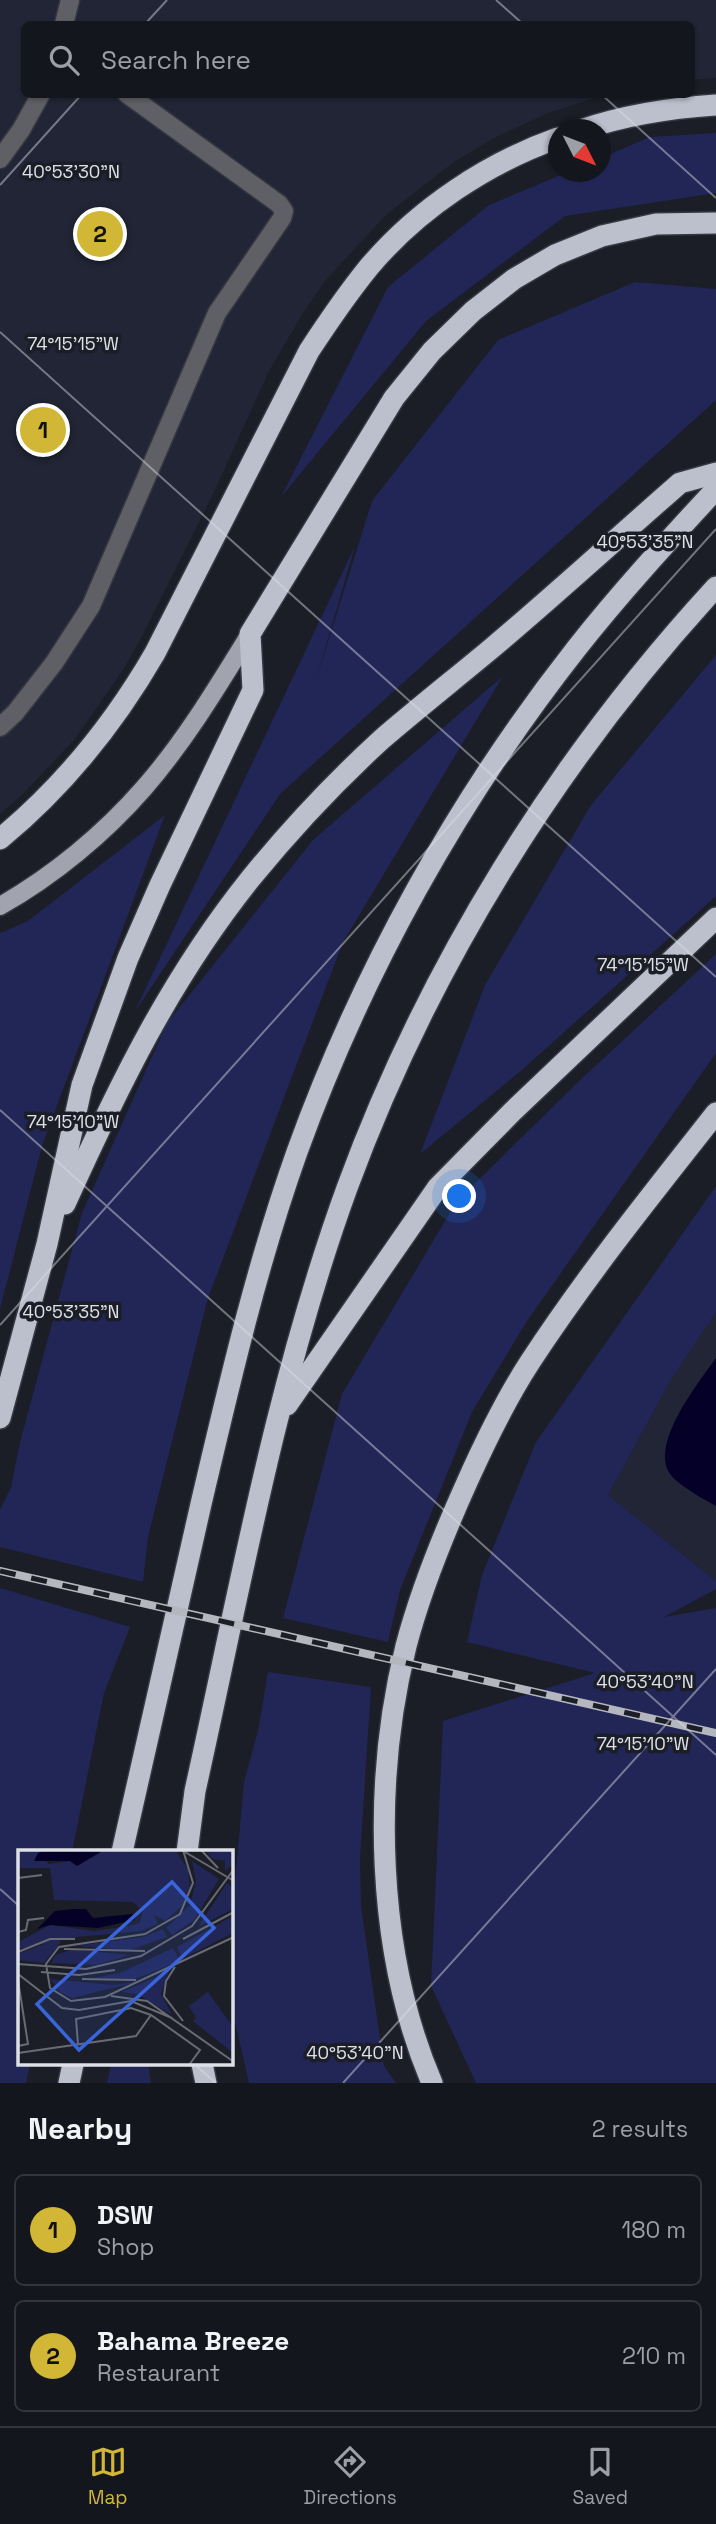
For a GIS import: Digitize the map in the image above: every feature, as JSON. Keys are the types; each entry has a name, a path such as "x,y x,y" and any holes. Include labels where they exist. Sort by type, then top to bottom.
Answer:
{"highway":[{"path":"611,122 681,107 716,105"},
{"path":"0,839 62,782 129,698 155,653 309,351 337,308 370,266 405,231 443,200 486,171 548,141"},
{"path":"0,1418 47,1244 82,1085 102,1027 160,885 253,690 250,634 394,398 432,351 472,311 514,279 555,255 602,236 656,224 716,223"},
{"path":"47,1244 143,1039 212,930 292,830 382,740 495,646 680,483 716,473"},
{"path":"122,1850 242,1328 285,1188 333,1063 416,892 466,807 519,726 592,629 716,488"},
{"path":"187,1850 195,1791 277,1419 306,1314 347,1187 398,1066 437,985 508,862 579,754 631,685 716,587"},
{"path":"277,1419 438,1187 512,1112 716,918"},
{"path":"432,2083 409,2021 388,1906 384,1831 388,1764 394,1709 407,1645 444,1532 486,1440 529,1363 598,1263 716,1113"},
{"path":"68,2083 72,2066"}],"main road":[{"path":"0,906 92,840 145,788 214,693 250,634"}],"lane":[{"path":"65,21 70,0"},
{"path":"0,159 21,130 39,98"},
{"path":"0,727 15,713 54,663 91,606 216,313 282,218 284,211 279,204 133,98"}],"shaded area":[{"path":"0,0 716,0 716,78 695,80 695,21 21,21 21,98 595,98 548,113 494,138 454,162 387,214 326,280 269,371 214,492 123,670 74,740 21,796 0,814"},
{"path":"716,133 716,193 565,216 426,321 281,497 388,287 489,205 548,180 611,182 611,154 650,137"},
{"path":"635,282 716,289 716,400 280,794 134,1013 355,546 316,680 372,501 498,340"},
{"path":"716,655 716,896 523,1069 420,1154 485,985 591,805"},
{"path":"503,676 343,942 208,1298 148,1537 143,1582 0,1547 0,1510 11,1487 20,1442 82,1213 167,1023 313,840"},
{"path":"165,815 42,1146 0,1309 0,933 28,921"},
{"path":"716,954 716,1053 527,1321 472,1412 400,1590 388,1642 283,1618 342,1394 457,1201 578,1082"},
{"path":"716,1186 716,1312 672,1378 608,1495 716,1581 716,1589 664,1617 716,1608 716,2083 476,2083 431,1986 443,1721 595,1673 467,1642 482,1575 536,1442"},
{"path":"716,1312 716,1581 608,1495 672,1378"},
{"path":"716,1358 716,1506 674,1479 666,1462 666,1447 678,1414"},
{"path":"0,1588 130,1627 104,1693 72,1850 18,1850 18,2066 30,2066 26,2083 0,2083"},
{"path":"268,1672 371,1687 360,1859 361,1906 384,2066 396,2083 249,2083 233,2014 233,1905 244,1782 258,1731"},
{"path":"111,2066 148,2066 151,2083 107,2083"}],"railway":[{"path":"0,1571 716,1733"}],"place":[{"name":"Bahama Breeze","path":"100,234"},
{"name":"DSW","path":"43,430"}]}
